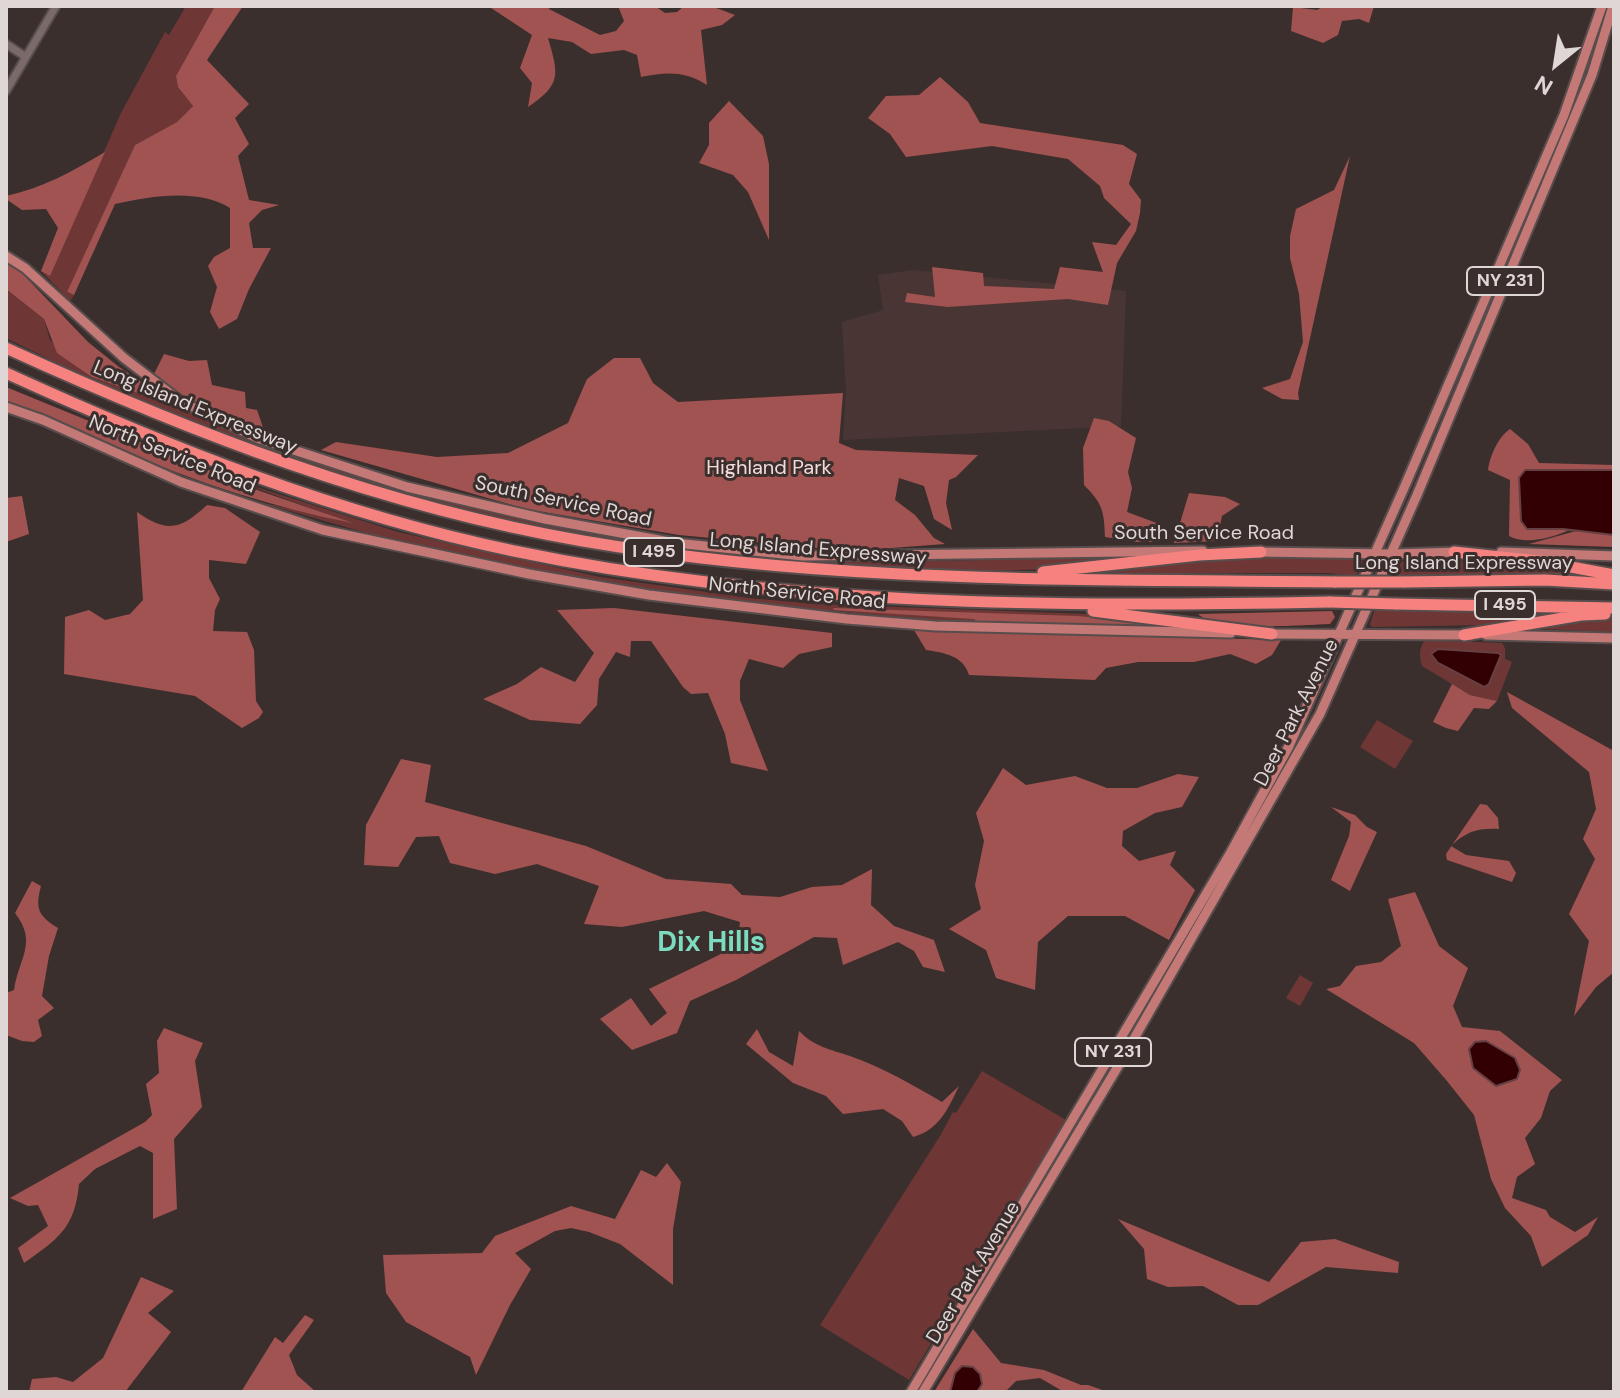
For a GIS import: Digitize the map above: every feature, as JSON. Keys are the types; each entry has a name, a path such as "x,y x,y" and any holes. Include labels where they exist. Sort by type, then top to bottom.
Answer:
{"highway":[{"name":"Long Island Expressway","path":"6,348 247,451 379,493 461,515 581,541 661,553 787,568 932,577 1336,582 1545,580 1614,584"},
{"name":"Long Island Expressway","path":"6,373 240,473 373,516 511,550 645,575 861,597 1061,604 1330,602 1614,611"},
{"path":"932,577 1051,572 1199,555 1261,552"},
{"path":"1454,552 1539,561 1614,575"},
{"path":"1061,604 1083,610 1272,634"},
{"path":"1464,635 1614,611"}],"main road":[{"name":"Deer Park Avenue","path":"923,1392 1300,754 1391,554 1549,163 1602,6"},
{"name":"Deer Park Avenue","path":"911,1392 1231,852 1289,746 1549,163 1592,75 1613,6"},
{"name":"South Service Road","path":"6,256 25,268 133,366 180,401 216,421 306,456 438,494 545,519 675,543 803,556 1167,550 1614,556"},
{"name":"North Service Road","path":"6,407 43,420 181,482 323,530 529,574 649,595 935,626 1338,636 1614,638"}],"street":[{"path":"6,91 56,6"},
{"path":"6,44 26,57"}],"shaded area":[{"path":"186,6 215,6 176,76 178,87 193,106 177,122 135,145 67,293 74,295 70,301 41,271 50,275 121,113 165,32 169,35"},
{"path":"913,270 1126,291 1121,426 843,440 846,391 842,322 883,310 878,275"},
{"path":"6,289 44,319 50,340 92,377 183,409 255,440 386,484 538,522 636,539 845,560 949,561 1139,556 1139,559 1050,569 986,571 815,565 635,546 537,527 421,499 258,448 100,384 6,338"},
{"path":"1525,470 1614,470 1614,535 1563,529 1527,529 1521,521 1519,478"},
{"path":"234,480 398,532 600,577 815,604 1088,614 1171,627 983,625 749,603 599,582 377,536 255,501 345,521"},
{"path":"1259,557 1363,561 1356,576 1328,573 1110,573 1108,570"},
{"path":"1399,561 1487,561 1581,572 1580,575 1389,576"},
{"path":"1375,609 1554,614 1479,625 1372,627 1370,624"},
{"path":"1582,617 1614,618 1614,632 1516,628"},
{"path":"1425,640 1502,643 1505,659 1512,662 1497,701 1470,695 1422,666 1420,652"},
{"path":"1438,649 1501,655 1489,684 1484,687 1438,663 1431,654"},
{"path":"1377,720 1413,741 1395,769 1360,747"},
{"path":"1300,975 1313,983 1300,1006 1286,998"},
{"path":"1486,1041 1515,1058 1520,1070 1517,1079 1496,1086 1473,1068 1469,1049 1475,1042"},
{"path":"982,1071 1066,1120 909,1380 820,1325 953,1112 956,1113"},
{"path":"962,1366 973,1367 980,1374 982,1384 977,1392 950,1392 955,1373"}],"green space":[{"path":"215,6 243,6 207,60 249,104 235,118 249,144 238,156 249,200 279,205 262,210 249,223 253,248 271,248 237,319 219,329 210,312 217,287 208,266 214,257 230,248 230,208 204,198 159,196 115,204 74,295 67,292 135,145 177,122 193,106 178,87 176,76"},
{"path":"488,6 550,6 549,9 600,35 616,31 624,21 618,6 655,6 665,13 677,12 684,6 711,6 735,15 722,25 701,30 707,85 676,74 641,77 637,55 624,50 591,54 572,42 548,38 555,77 547,91 528,107 532,83 520,68 532,35"},
{"path":"1324,6 1374,6 1369,23 1359,19 1342,21 1338,35 1323,43 1291,31 1293,7 1317,10"},
{"path":"940,77 968,102 980,123 1123,145 1137,154 1129,184 1141,200 1140,213 1136,231 1117,263 1108,305 1068,299 948,307 905,302 907,293 935,297 932,267 983,273 984,286 1054,289 1060,267 1103,272 1092,242 1116,245 1131,224 1104,198 1100,186 1068,159 992,146 906,157 890,134 868,118 886,96 919,95"},
{"path":"729,101 763,136 769,164 769,240 748,192 733,175 699,163 709,145 709,123"},
{"path":"105,152 50,276 41,271 58,228 46,209 22,210 6,196 45,184"},
{"path":"1350,156 1298,393 1299,400 1282,399 1262,388 1290,379 1303,342 1299,294 1290,258 1290,236 1296,209 1334,190"},
{"path":"6,262 18,269 88,342 119,367 183,409 92,377 57,353 44,319 6,289"},
{"path":"164,354 189,361 207,360 212,385 245,392 246,408 257,410 265,433 194,403 153,376"},
{"name":"Highland Park","path":"614,358 640,358 653,383 678,402 843,393 839,443 856,450 978,455 949,480 946,503 952,530 934,519 924,486 899,478 895,500 915,515 934,538 945,544 850,551 679,535 526,509 321,450 336,442 437,457 508,453 568,423 587,379"},
{"path":"6,387 260,491 353,523 266,502 153,463 6,403"},
{"path":"1094,418 1109,421 1136,438 1128,472 1132,488 1127,512 1162,525 1160,542 1105,537 1101,508 1084,485 1083,448"},
{"path":"1510,429 1528,444 1539,463 1614,465 1614,470 1525,471 1563,529 1569,530 1539,539 1523,540 1509,536 1510,480 1488,470 1495,447"},
{"path":"1189,493 1225,497 1240,504 1222,516 1217,541 1174,543"},
{"path":"22,496 29,534 6,542 6,498"},
{"path":"207,505 225,508 260,532 246,564 209,560 209,578 220,599 215,610 213,631 247,632 254,650 256,701 263,712 242,728 195,696 64,674 65,617 89,610 105,620 130,614 143,600 137,512 157,523 173,526 189,520"},
{"path":"1576,531 1614,535 1614,547 1529,544"},
{"path":"614,608 832,633 832,647 799,654 783,668 749,659 740,681 740,700 768,771 731,763 725,734 708,693 691,694 683,687 651,641 631,641 630,657 616,652 599,679 597,705 580,724 530,720 483,699 517,684 541,667 575,682 594,653 557,610"},
{"path":"833,608 1077,616 1138,621 1158,627 981,625 974,619"},
{"path":"1332,611 1335,617 1330,624 1281,626 1222,623 1198,614"},
{"path":"914,630 1281,640 1272,655 1256,664 1230,654 1194,662 1138,662 1106,668 1095,680 969,675 958,659 926,650"},
{"path":"1452,684 1470,695 1497,701 1489,709 1474,708 1458,731 1446,728 1433,722"},
{"path":"1507,692 1614,751 1614,972 1596,987 1574,1016 1589,941 1569,914 1595,859 1583,839 1596,809 1589,772 1512,708"},
{"path":"401,759 431,765 425,802 586,846 666,879 731,884 742,895 780,897 812,887 842,885 872,869 871,905 894,926 934,940 945,972 923,967 914,951 898,942 843,965 837,938 814,937 736,980 690,1001 677,1033 632,1050 600,1019 631,998 651,1026 667,1013 649,989 719,955 738,936 740,922 704,911 622,927 584,924 599,886 537,864 495,874 450,863 439,836 416,837 398,867 364,865 366,825"},
{"path":"1003,768 1026,785 1075,776 1107,788 1137,788 1178,774 1199,777 1182,807 1155,813 1123,831 1122,846 1139,861 1176,851 1170,865 1195,890 1169,940 1125,916 1068,916 1038,942 1035,990 996,978 986,950 949,929 981,909 975,885 984,841 976,813"},
{"path":"1480,804 1487,805 1498,818 1499,829 1473,832 1452,845"},
{"path":"1331,807 1355,815 1377,832 1350,891 1331,880 1349,836 1351,822"},
{"path":"1451,846 1466,855 1509,861 1516,873 1512,882 1447,860 1446,854"},
{"path":"32,881 41,886 38,906 42,915 58,928 42,996 54,1008 38,1020 42,1036 34,1042 6,1035 6,993 14,990 26,942 22,924 15,913"},
{"path":"1415,892 1439,946 1468,968 1453,1006 1462,1027 1500,1031 1562,1080 1550,1091 1541,1118 1525,1138 1535,1164 1517,1177 1512,1198 1546,1210 1550,1217 1575,1232 1598,1217 1588,1235 1542,1267 1531,1236 1505,1208 1491,1179 1474,1115 1414,1043 1326,989 1340,986 1356,966 1381,962 1401,946 1388,899"},
{"path":"164,1028 203,1043 195,1061 202,1107 174,1139 177,1209 153,1219 153,1153 140,1146 95,1169 79,1184 74,1212 63,1231 24,1263 18,1248 48,1226 38,1205 28,1206 10,1198 145,1122 152,1115 146,1084 159,1073 157,1041"},
{"path":"757,1029 769,1052 793,1066 799,1031 817,1044 874,1065 942,1102 959,1086 936,1124 913,1137 902,1121 883,1109 843,1114 826,1096 793,1083 746,1044"},
{"path":"667,1163 681,1182 673,1229 673,1285 620,1244 571,1228 555,1231 515,1253 531,1269 476,1375 470,1357 406,1322 386,1293 383,1255 482,1253 495,1236 571,1206 615,1219 641,1170 656,1177"},
{"path":"1118,1219 1269,1282 1301,1242 1335,1239 1399,1262 1398,1273 1326,1267 1258,1305 1238,1305 1203,1286 1168,1287 1147,1279 1144,1249"},
{"path":"141,1277 174,1291 148,1313 171,1332 125,1392 29,1392 32,1379 56,1377 73,1382 103,1358"},
{"path":"305,1315 314,1320 289,1355 297,1375 316,1392 241,1392 275,1337 283,1343"},
{"path":"973,1329 1001,1363 1044,1370 1108,1392 1064,1392 1040,1378 1016,1381 1005,1392 977,1392 982,1384 962,1367 955,1373 950,1392 934,1392"}],"district":[{"name":"Dix Hills","path":"711,944"}]}
